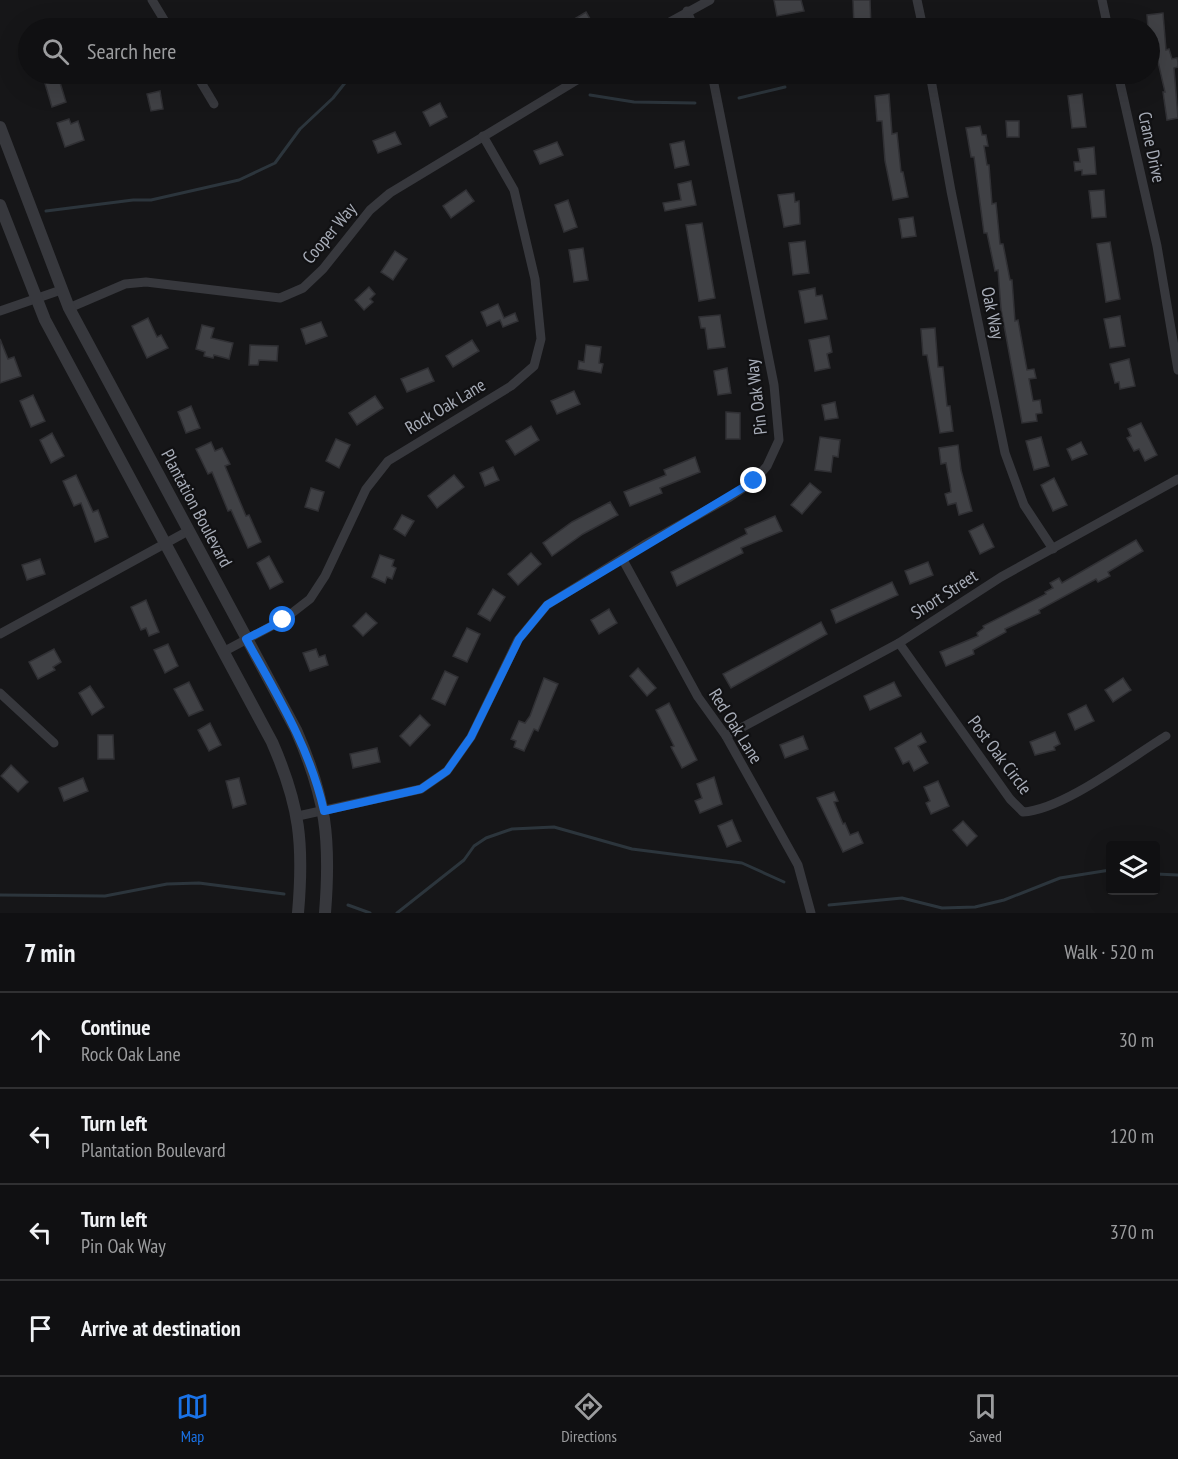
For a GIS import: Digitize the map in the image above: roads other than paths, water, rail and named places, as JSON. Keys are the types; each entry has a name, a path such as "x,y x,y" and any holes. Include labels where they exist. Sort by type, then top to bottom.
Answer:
{"street":[{"path":"152,0 163,18"},
{"path":"675,18 710,0"},
{"path":"917,0 920,18"},
{"path":"1102,0 1106,18"},
{"path":"687,11 690,18"},
{"path":"202,84 214,104"},
{"name":"Cooper Way","path":"69,308 126,284 146,282 280,298 303,288 323,269 370,210 390,193 570,84"},
{"name":"Pin Oak Way","path":"298,816 421,789 447,771 471,737 519,639 547,605 754,481 767,465 779,440 774,385 714,84"},
{"name":"Oak Way","path":"932,84 951,191 1005,453 1024,505 1053,549"},
{"name":"Crane Drive","path":"1120,84 1156,246 1178,370"},
{"name":"Plantation Boulevard","path":"0,127 69,308 296,730 313,768 324,811 328,846 325,913"},
{"name":"Rock Oak Lane","path":"223,652 283,620 310,599 325,576 366,489 388,461 511,386 534,366 541,339 535,279 514,190 483,136"},
{"path":"0,205 35,299 272,742 288,778 298,816 301,847 298,913"},
{"path":"0,311 61,290"},
{"name":"Short Street","path":"726,736 899,643 1001,577 1178,479"},
{"path":"0,634 188,531"},
{"name":"Red Oak Lane","path":"623,560 698,697 726,736 798,865 811,913"},
{"name":"Post Oak Circle","path":"899,643 1010,799 1023,812 1039,811 1073,794 1166,736"},
{"path":"0,693 54,743"}],"waterway":[{"path":"46,211 133,200 151,200 239,180 275,163 300,129 333,98 344,84"},
{"path":"739,98 785,87"},
{"path":"590,95 634,102 695,103"},
{"path":"397,913 464,860 474,846 486,838 512,829 554,827 632,849 742,863 784,882"},
{"path":"829,905 902,898 942,908 975,907 1004,900 1060,878 1106,871"},
{"path":"1160,874 1178,875"},
{"path":"0,895 105,896 167,884 199,883 284,894"},
{"path":"348,905 370,913"}]}
